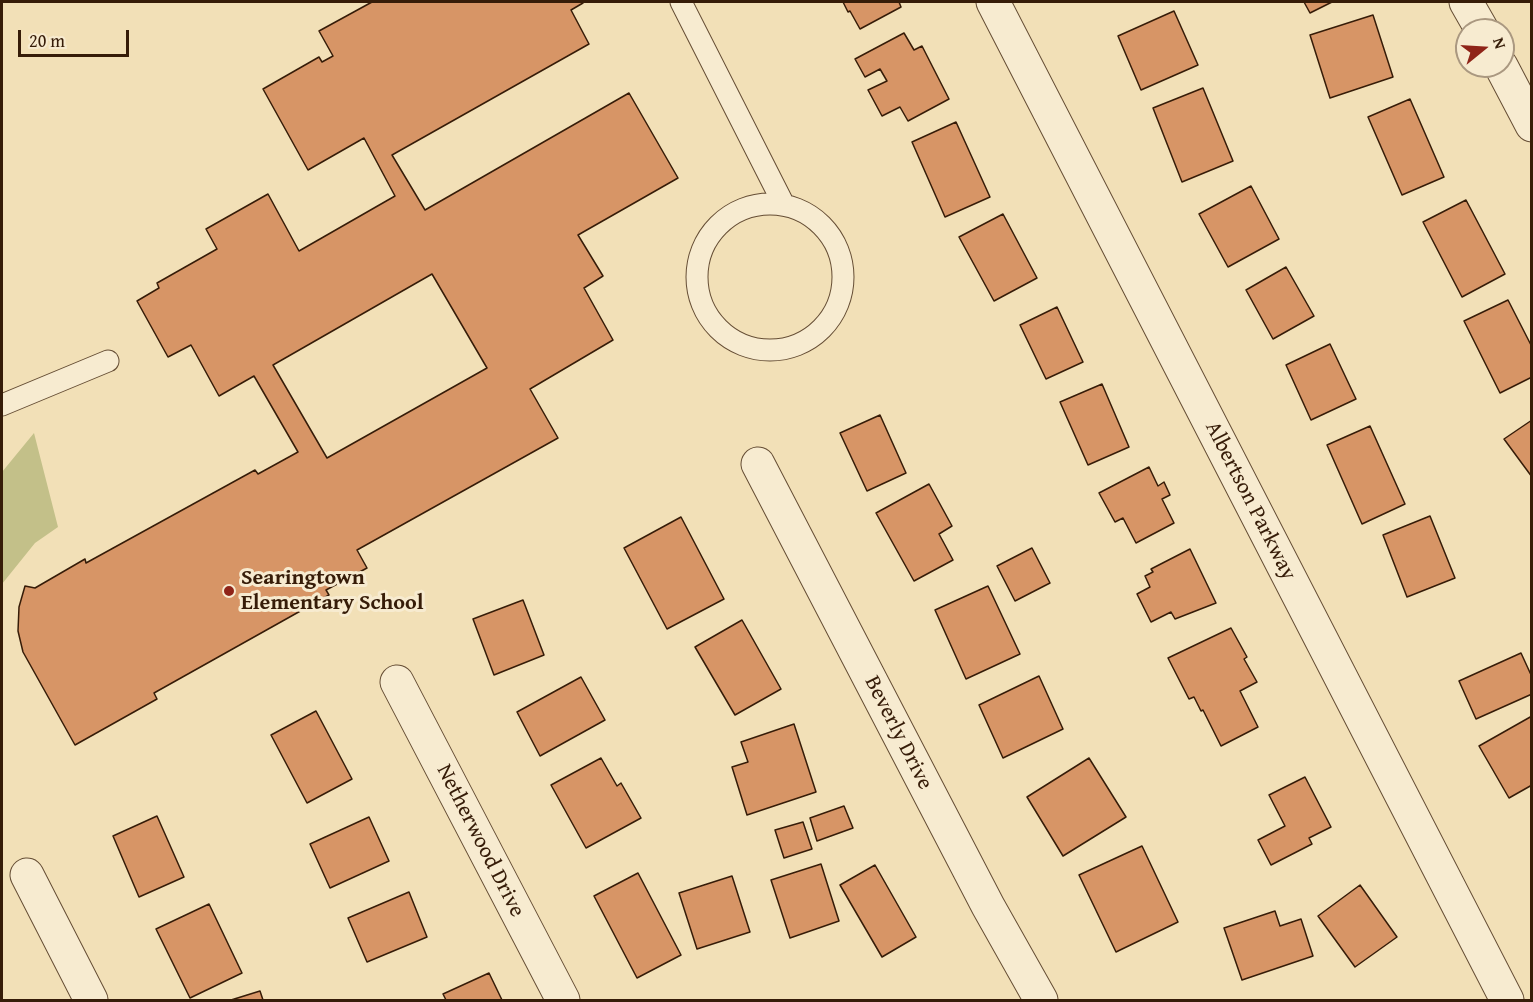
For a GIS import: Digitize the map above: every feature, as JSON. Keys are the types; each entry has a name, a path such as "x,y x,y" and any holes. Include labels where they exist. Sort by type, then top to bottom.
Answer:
{"street":[{"name":"Albertson Parkway","path":"993,2 1508,1000"},
{"path":"1466,2 1475,18"},
{"path":"1507,78 1532,125"},
{"name":"Beverly Drive","path":"758,464 982,895 1041,1000"},
{"name":"Netherwood Drive","path":"398,682 563,1000"},
{"path":"27,875 91,1000"}],"lane":[{"path":"681,2 784,205"},
{"path":"770,203 784,205 794,207 815,218 832,236 842,259 844,284 838,307 824,328 804,343 789,348 757,350 734,341 715,326 702,305 697,282 699,258 708,236 725,218 746,207 770,203"},
{"path":"2,405 108,361"}],"shaded area":[{"path":"34,433 58,527 35,543 2,584 2,472"}],"building":[{"path":"372,2 582,2 571,10 589,44 392,155 425,210 629,93 678,178 578,235 603,276 584,288 613,340 530,389 558,438 357,550 367,568 326,590 329,595 154,693 157,699 75,745 23,652 18,631 19,607 25,586 35,588 85,559 86,563 255,470 258,474 298,452 254,376 219,396 191,345 168,357 137,301 159,288 157,283 217,249 206,229 268,194 299,251 395,196 364,138 308,170 263,89 319,57 322,62 333,56 319,31","holes":["432,274 487,368 327,458 273,365"]},
{"path":"843,2 899,2 901,7 860,29"},
{"path":"1304,2 1332,2 1310,13"},
{"path":"1174,11 1198,65 1141,90 1118,36"},
{"path":"1373,15 1393,77 1330,98 1310,35"},
{"path":"904,33 914,50 922,46 949,99 908,121 900,107 882,116 868,90 887,81 880,69 865,77 855,59"},
{"path":"1203,88 1233,161 1182,182 1153,108"},
{"path":"1410,99 1444,177 1402,195 1368,117"},
{"path":"956,122 990,197 945,217 912,142"},
{"path":"1251,186 1279,239 1228,267 1199,214"},
{"path":"1466,200 1505,274 1462,297 1423,222"},
{"path":"1003,214 1037,278 994,301 959,237"},
{"path":"1286,267 1314,316 1273,339 1246,290"},
{"path":"1508,300 1532,347 1532,377 1500,393 1464,321"},
{"path":"1057,307 1083,362 1046,379 1020,325"},
{"path":"1330,344 1356,399 1311,420 1286,365"},
{"path":"1102,384 1129,447 1088,465 1060,402"},
{"path":"880,415 906,473 867,491 840,433"},
{"path":"1532,420 1532,477 1504,439"},
{"path":"1370,426 1405,504 1362,524 1327,445"},
{"path":"1149,467 1158,486 1164,482 1170,495 1162,499 1174,523 1136,543 1123,518 1115,522 1099,493"},
{"path":"929,484 952,526 939,534 953,560 914,581 876,513"},
{"path":"1430,516 1455,578 1407,597 1383,535"},
{"path":"681,517 724,599 667,629 624,548"},
{"path":"1032,548 1050,583 1015,601 997,566"},
{"path":"1190,549 1216,603 1175,619 1171,612 1151,622 1137,594 1150,587 1145,576 1153,572 1151,569"},
{"path":"988,586 1020,654 966,679 935,610"},
{"path":"523,600 544,655 494,675 473,619"},
{"path":"742,620 781,689 735,715 695,647"},
{"path":"1231,628 1247,657 1244,659 1257,682 1240,691 1258,727 1221,746 1203,710 1201,711 1194,697 1189,699 1168,658"},
{"path":"1521,653 1532,677 1532,694 1476,719 1459,681"},
{"path":"1039,676 1063,729 1003,758 979,705"},
{"path":"581,677 605,720 540,756 517,712"},
{"path":"316,711 352,779 307,803 271,735"},
{"path":"1532,716 1532,785 1509,798 1479,746"},
{"path":"794,724 816,792 747,815 732,767 748,762 741,742"},
{"path":"601,758 617,786 621,783 641,818 586,848 551,785"},
{"path":"1089,758 1126,817 1063,856 1027,797"},
{"path":"1305,777 1331,827 1309,838 1312,844 1271,865 1258,840 1285,826 1269,795"},
{"path":"844,806 853,828 817,841 810,818"},
{"path":"157,816 184,877 139,897 113,836"},
{"path":"369,817 389,861 330,888 310,844"},
{"path":"803,822 812,849 784,858 775,830"},
{"path":"1142,846 1178,922 1116,952 1079,875"},
{"path":"821,864 839,921 790,938 771,880"},
{"path":"875,865 916,937 882,957 840,885"},
{"path":"638,873 681,955 637,978 594,896"},
{"path":"732,876 750,932 697,949 679,893"},
{"path":"1360,885 1397,937 1355,967 1318,916"},
{"path":"409,892 427,937 367,962 348,918"},
{"path":"209,904 242,973 190,998 156,929"},
{"path":"1275,911 1280,926 1301,919 1313,956 1242,980 1224,928"},
{"path":"489,973 502,1000 446,1000 443,994"},
{"path":"260,991 263,1000 231,1000"}],"place":[{"name":"Searingtown Elementary School","path":"229,591"}]}
